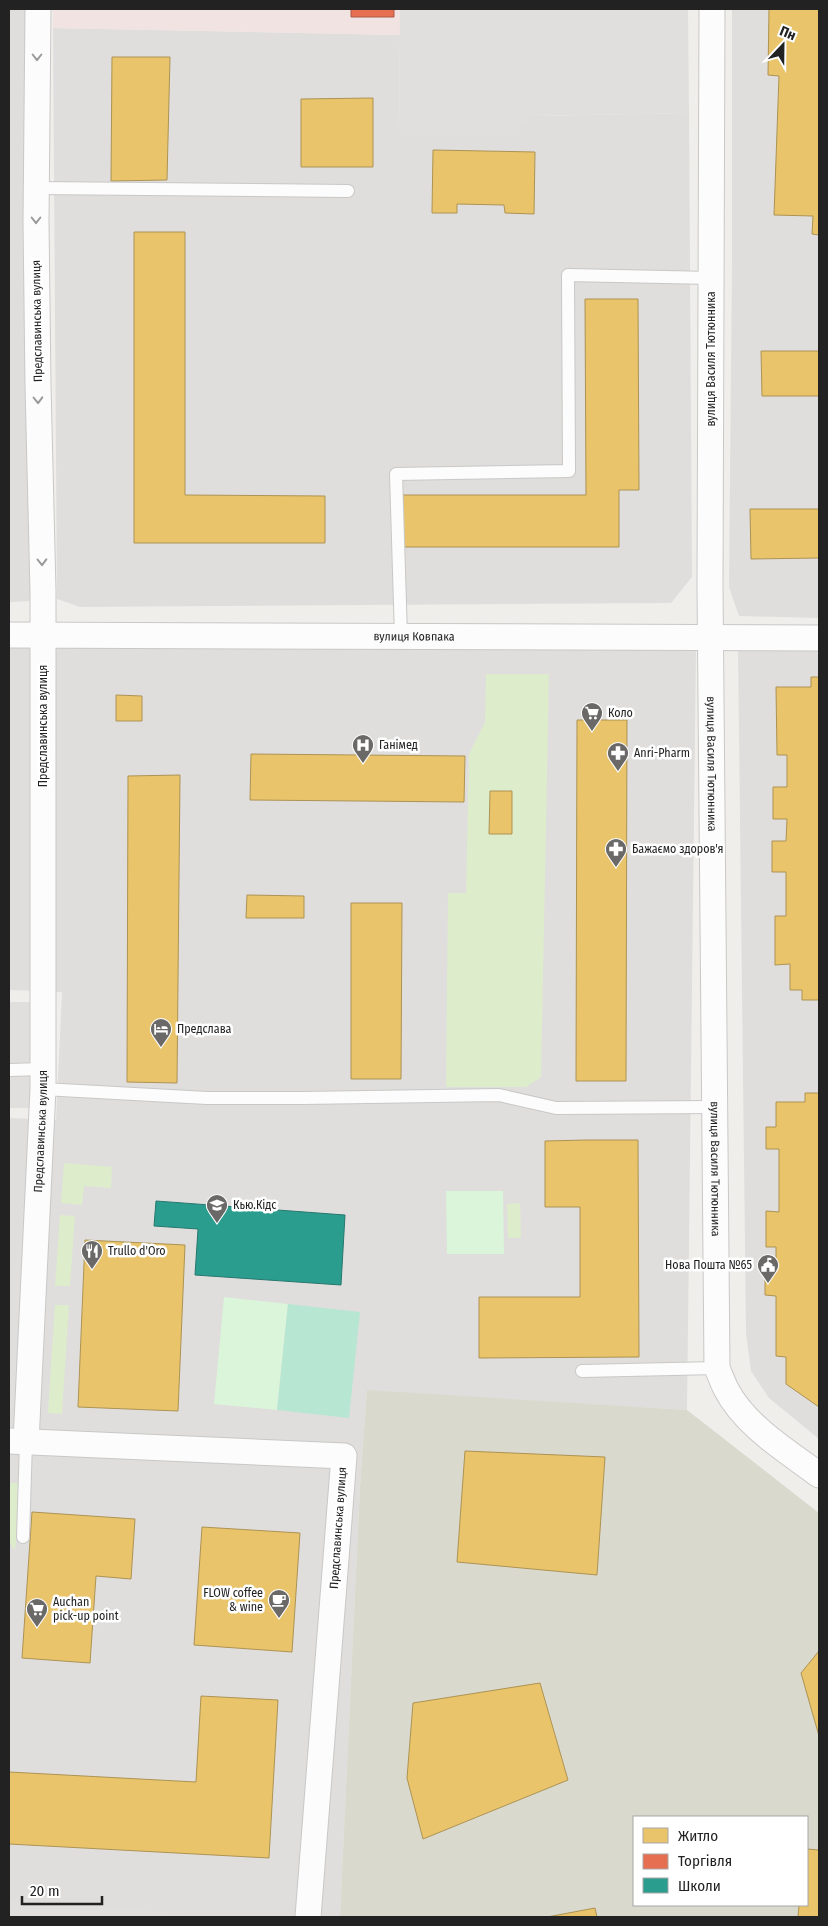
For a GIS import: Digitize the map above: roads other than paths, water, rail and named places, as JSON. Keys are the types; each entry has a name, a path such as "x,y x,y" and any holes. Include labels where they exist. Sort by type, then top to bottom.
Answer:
{"street":[{"name":"Предславинська вулиця","path":"38,9 36,188 42,635 43,1079 17,1442 344,1456 308,1917"},
{"name":"вулиця Василя Тютюнника","path":"712,9 710,638 716,1107 717,1368 727,1390 741,1410 763,1432 819,1475"},
{"name":"вулиця Ковпака","path":"9,635 819,638"}],"lane":[{"path":"36,188 348,190"},
{"path":"401,637 396,474 569,471 568,275 712,278"},
{"path":"9,1070 43,1079 207,1098 499,1095 556,1108 716,1107"},
{"path":"582,1371 717,1368"},
{"path":"17,1442 23,1537"}],"place":[{"name":"Коло","path":"592,732"},
{"name":"Ганімед","path":"363,764"},
{"name":"Anri-Pharm","path":"618,772"},
{"name":"Бажаємо здоров'я","path":"616,868"},
{"name":"Предслава","path":"161,1048"},
{"name":"Кью.Кідс","path":"217,1224"},
{"name":"Trullo d'Oro","path":"92,1270"},
{"name":"Нова Пошта №65","path":"768,1284"},
{"name":"FLOW coffee & wine","path":"279,1619"},
{"name":"Auchan pick-up point","path":"37,1628"}]}
